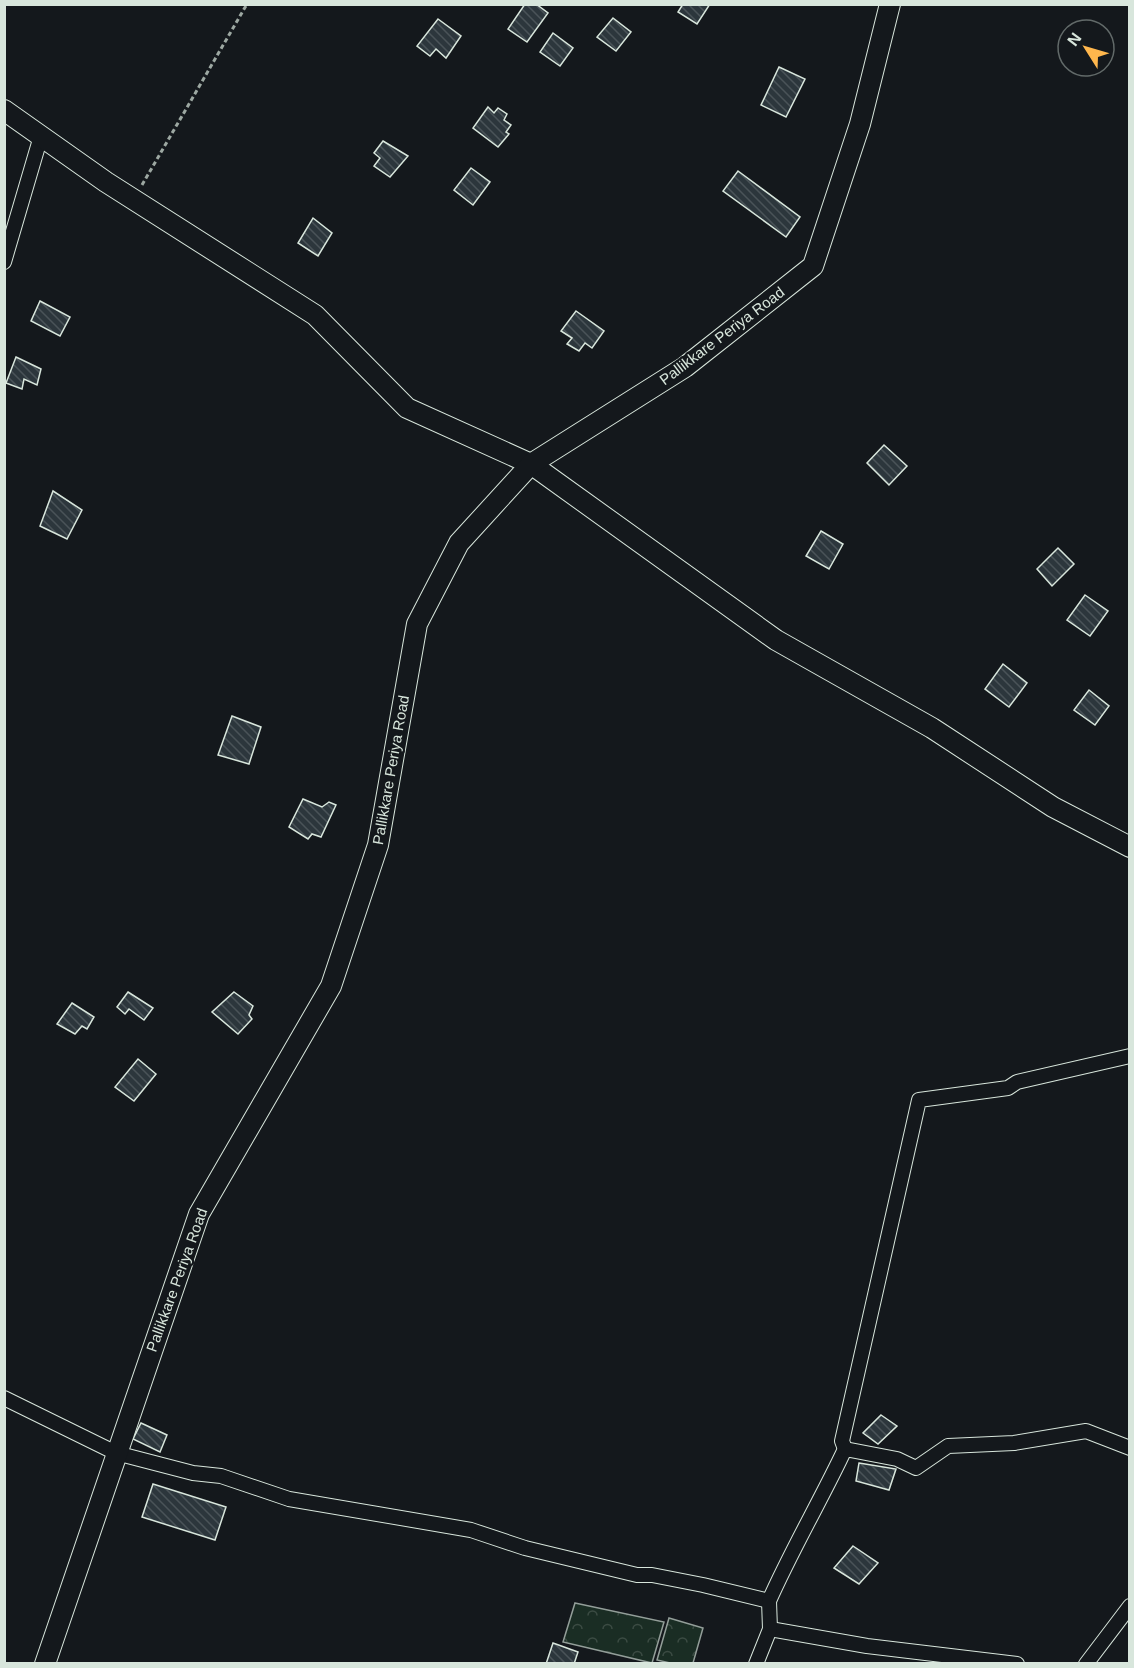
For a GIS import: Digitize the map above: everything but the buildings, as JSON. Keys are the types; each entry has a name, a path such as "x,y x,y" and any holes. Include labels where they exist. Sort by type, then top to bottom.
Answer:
{"main road":[{"name":"Pallikkare Periya Road","path":"45,1664 199,1214 331,986 378,845 417,624 459,543 531,464 685,367 813,266 860,124 890,4"},
{"path":"4,110 134,200 315,315 407,408 531,464 776,640 932,728 1053,807 1130,847"}],"street":[{"path":"4,262 41,136"},
{"path":"756,1664 770,1629 769,1601 845,1449 842,1441 919,1100 1008,1088 1017,1082 1130,1056"},
{"path":"4,1398 116,1453 193,1473 221,1476 289,1498 471,1530 525,1548 637,1575 652,1575 703,1585 769,1601"},
{"path":"845,1449 897,1459 916,1468 948,1446 1014,1443 1086,1431 1130,1448"},
{"path":"1086,1664 1130,1606"},
{"path":"770,1629 867,1646 1017,1664"}],"path":[{"path":"134,200 247,4"}],"green space":[{"path":"575,1603 664,1622 652,1663 563,1642"},
{"path":"669,1618 703,1628 693,1663 670,1663 657,1660"}]}
